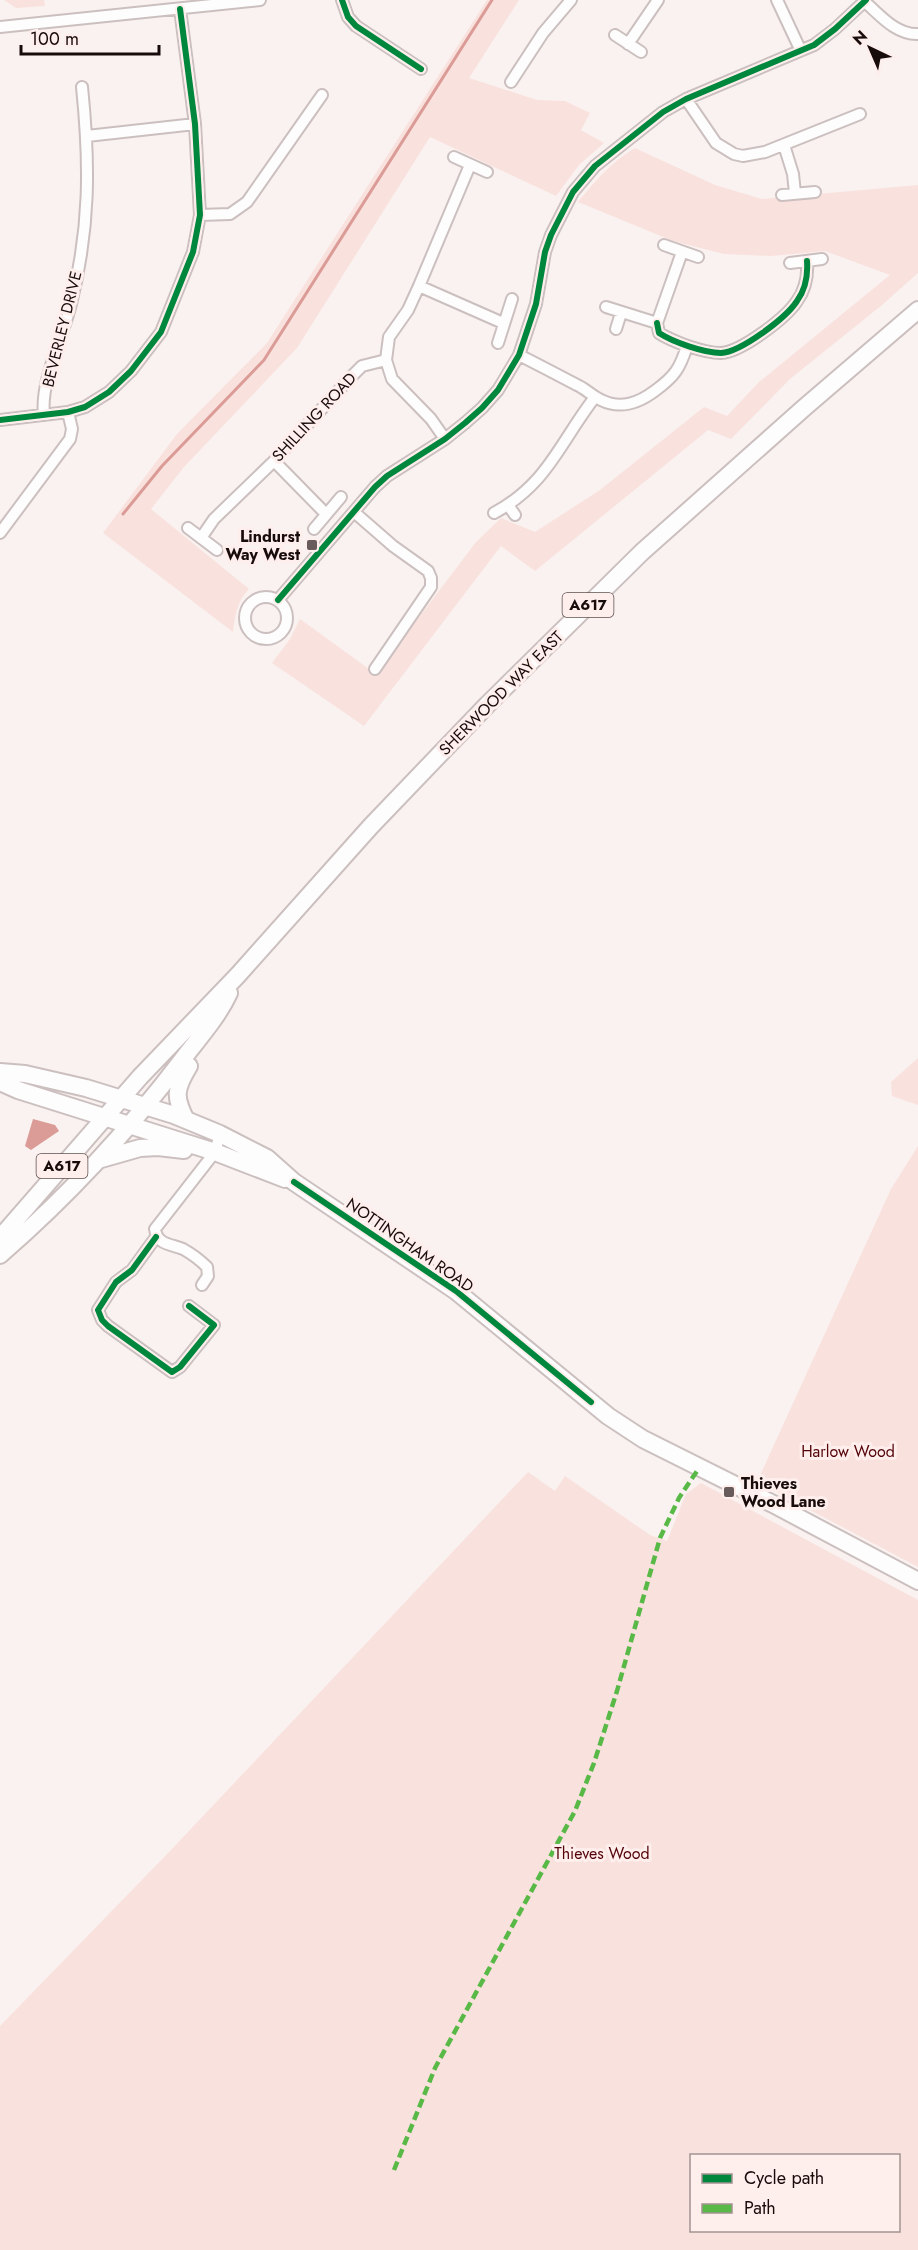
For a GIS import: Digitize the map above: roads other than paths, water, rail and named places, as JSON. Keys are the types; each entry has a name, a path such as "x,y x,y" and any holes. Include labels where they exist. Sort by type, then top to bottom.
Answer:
{"highway":[{"name":"SHERWOOD WAY EAST","path":"125,1112 197,1016 238,975 370,826 487,705 642,552 918,310"},
{"name":"SHERWOOD WAY EAST","path":"205,1030 225,1002 238,975"},
{"path":"125,1112 185,1044 205,1030"},
{"path":"186,1120 179,1106 177,1093 179,1082 196,1054 205,1030"},
{"name":"NOTTINGHAM ROAD","path":"2,1075 25,1074 92,1090 125,1112 215,1152 294,1182"},
{"name":"NOTTINGHAM ROAD","path":"2,1075 18,1090 125,1112 186,1120 267,1158 294,1182 456,1292 597,1407 643,1439 773,1504 918,1581"},
{"name":"A617","path":"0,1255 61,1199 98,1160 125,1112"},
{"name":"A617","path":"0,1238 18,1215 125,1112"},
{"path":"98,1160 140,1148 158,1147 215,1152"}],"street":[{"path":"0,27 260,0"},
{"path":"342,0 348,17 356,26 421,69"},
{"path":"511,82 543,33 571,0"},
{"path":"628,44 658,0"},
{"path":"777,0 800,49"},
{"path":"278,600 387,476 445,439 482,408 498,390 519,355 536,304 545,252 557,222 573,192 616,148 663,112 686,99 813,45 835,29 865,1 891,25 903,32 918,34"},
{"path":"0,420 68,412 86,407 109,392 131,371 161,332 193,252 200,215 195,124 180,9"},
{"path":"615,35 641,52"},
{"path":"519,71 530,78"},
{"name":"BEVERLEY DRIVE","path":"44,415 43,404 49,375 71,304 87,220 89,168 82,87"},
{"path":"200,215 230,214 247,202 311,102 322,95"},
{"path":"686,99 716,143 734,154 754,155 860,114"},
{"path":"87,136 195,124"},
{"path":"784,145 793,174 795,194"},
{"path":"454,157 487,172"},
{"path":"445,439 419,405 392,379 386,360 389,337 408,310 420,286 471,165"},
{"path":"782,195 815,192"},
{"path":"664,245 698,257"},
{"path":"682,252 657,323 659,333 687,346 719,353 744,346 797,302 804,288 808,271 807,261"},
{"path":"790,263 822,259"},
{"path":"420,286 503,323"},
{"path":"498,343 512,299"},
{"path":"606,307 657,323"},
{"path":"616,329 621,313"},
{"path":"519,355 583,388 595,397 618,405 632,404 646,398 672,378 681,364 687,346"},
{"name":"SHILLING ROAD","path":"201,538 214,519 274,461 362,366 386,360"},
{"path":"494,513 527,490 554,460 595,397"},
{"path":"0,533 70,439 72,429 68,412"},
{"path":"274,461 326,514"},
{"path":"314,529 341,497"},
{"path":"508,505 515,515"},
{"path":"354,512 393,546 428,572 431,578 431,587 375,669"},
{"path":"188,528 217,550"},
{"path":"264,597 278,600 288,615 284,631 269,639 253,635 245,621 250,605 264,597"},
{"path":"202,1285 208,1276 207,1267 184,1250 162,1243 156,1237 154,1229 215,1152 220,1134"},
{"path":"156,1237 132,1270 116,1282 98,1310 99,1315 108,1326 172,1372 180,1367 214,1325 189,1306"}],"waterway":[{"path":"123,514 162,466 264,360 492,0"}],"place":[{"name":"Lindurst Way West","path":"312,545"},
{"name":"Thieves Wood Lane","path":"729,1492"}],"park label":[{"name":"Harlow Wood","path":"848,1451"},
{"name":"Thieves Wood","path":"602,1853"}]}
